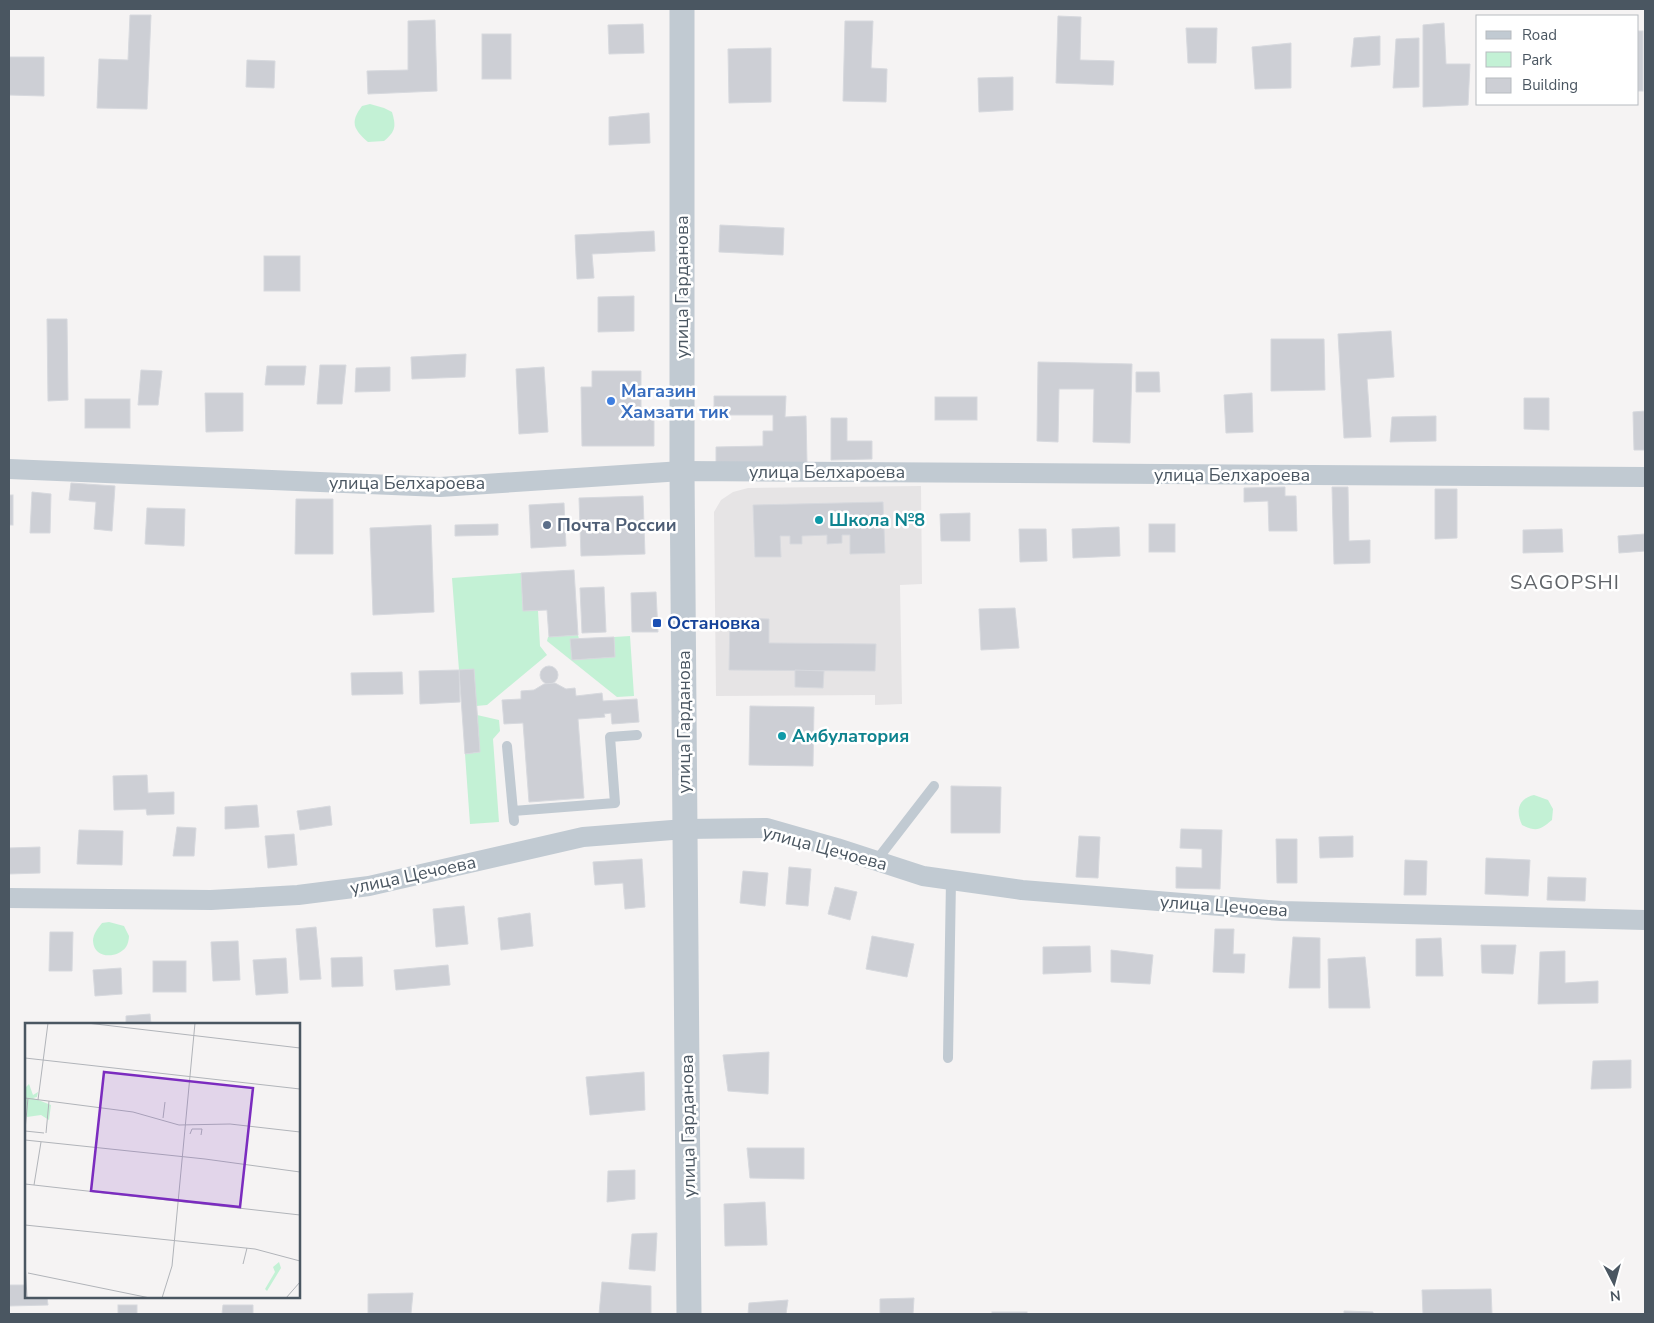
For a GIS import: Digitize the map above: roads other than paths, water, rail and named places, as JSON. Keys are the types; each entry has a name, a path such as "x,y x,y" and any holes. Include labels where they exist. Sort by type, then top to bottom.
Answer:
{"street":[{"name":"улица Гарданова","path":"682,9 682,471 689,1314"},
{"name":"улица Белхароева","path":"9,469 440,487 682,471 1645,477"},
{"name":"улица Цечоева","path":"9,898 210,900 316,893 369,886 583,836 684,829 767,828 923,876 1022,890 1281,911 1645,920"}],"lane":[{"path":"507,746 513,816 615,803 610,737 637,735"},
{"path":"876,861 934,786"},
{"path":"948,1058 951,880"}],"place":[{"name":"Магазин Хамзати тик","path":"611,401"},
{"name":"Школа №8","path":"819,520"},
{"name":"Почта России","path":"547,525"},
{"name":"Остановка","path":"657,623"},
{"name":"Амбулатория","path":"782,736"}],"district":[{"name":"SAGOPSHI","path":"1565,582"}]}
